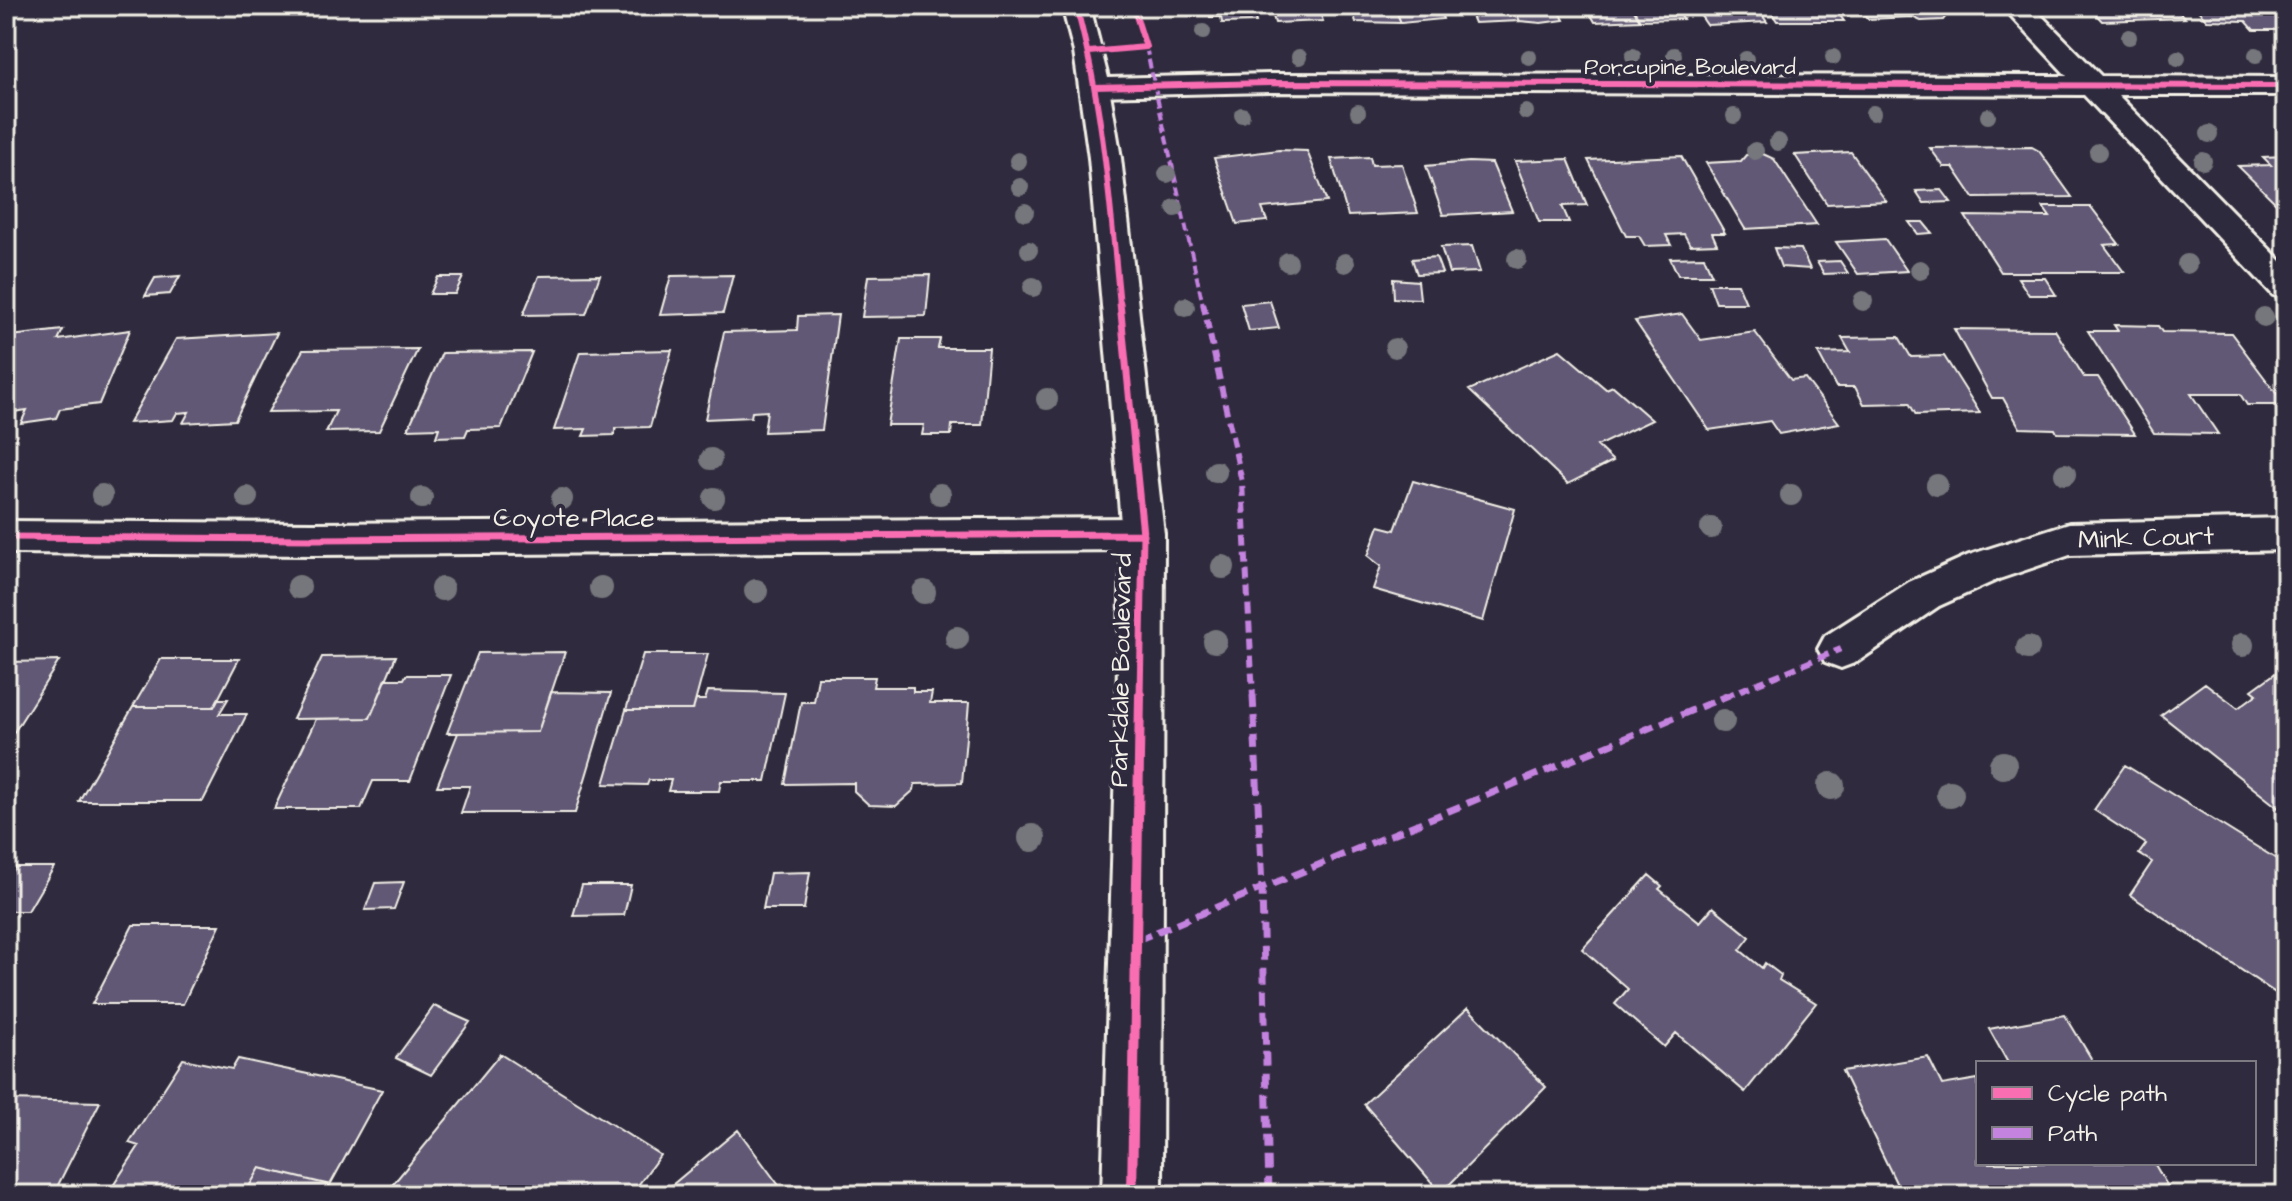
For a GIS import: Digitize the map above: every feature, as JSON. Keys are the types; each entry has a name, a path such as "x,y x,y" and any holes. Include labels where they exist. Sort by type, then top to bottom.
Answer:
{"street":[{"name":"Parkdale Boulevard","path":"1076,6 1089,52 1105,158 1143,534 1132,1195"},
{"path":"2016,6 2286,287"},
{"name":"Porcupine Boulevard","path":"1094,87 1270,83 2286,86"},
{"name":"Coyote Place","path":"6,537 313,539 1143,534"},
{"name":"Mink Court","path":"1841,649 1924,594 1984,567 2069,539 2286,534"}],"building":[{"path":"1186,6 1251,6 1256,22 1222,23 1221,17 1210,17 1210,14 1188,15"},
{"path":"1270,6 1318,6 1323,21 1275,23"},
{"path":"1351,6 1394,6 1401,23 1356,22"},
{"path":"1394,6 1438,6 1443,19 1401,23"},
{"path":"1467,6 1512,6 1520,21 1474,23"},
{"path":"1512,6 1557,6 1564,20 1541,23 1520,21"},
{"path":"1586,6 1631,6 1640,20 1595,22"},
{"path":"1631,6 1675,6 1683,19 1640,20"},
{"path":"1694,6 1756,6 1767,22 1707,25"},
{"path":"1767,6 1833,6 1844,21 1777,21"},
{"path":"1858,6 1937,6 1946,16 1943,20 1921,21 1912,17 1868,19"},
{"path":"2088,6 2173,6 2185,18 2102,21"},
{"path":"2194,6 2270,6 2286,22 2286,30 2254,30 2246,21 2207,20"},
{"path":"2032,147 2039,151 2072,197 1974,198 1953,167 1944,167 1930,148"},
{"path":"1279,150 1307,151 1327,202 1262,208 1267,221 1237,224 1214,158"},
{"path":"1851,152 1886,201 1827,204 1795,155"},
{"path":"1763,154 1774,159 1817,225 1745,229 1706,163 1741,161 1746,155"},
{"path":"1681,156 1725,233 1712,233 1717,244 1690,245 1684,234 1666,235 1671,245 1645,246 1639,236 1626,236 1588,160"},
{"path":"2286,156 2286,208 2281,208 2238,166 2271,165 2263,157"},
{"path":"1370,157 1372,165 1402,164 1418,213 1348,216 1331,159"},
{"path":"1568,159 1587,205 1562,206 1569,222 1539,222 1515,161"},
{"path":"1492,163 1512,211 1443,215 1426,166"},
{"path":"1942,190 1951,202 1924,203 1916,191"},
{"path":"2043,207 2091,207 2119,244 2104,245 2124,272 2001,272 1965,216 2050,217"},
{"path":"1909,222 1923,222 1932,233 1918,234"},
{"path":"1885,239 1907,271 1858,274 1836,242"},
{"path":"1472,246 1480,272 1449,273 1441,247"},
{"path":"1774,248 1801,249 1810,269 1781,267"},
{"path":"1436,257 1442,273 1417,274 1412,259"},
{"path":"1704,257 1712,275 1678,275 1670,258"},
{"path":"1840,261 1848,273 1824,274 1817,262"},
{"path":"600,275 586,314 523,315 539,276"},
{"path":"733,275 723,313 660,315 671,276"},
{"path":"930,275 926,316 862,317 868,276"},
{"path":"180,276 170,294 145,296 155,278"},
{"path":"438,277 463,277 455,294 430,294"},
{"path":"2018,278 2045,278 2056,295 2029,295"},
{"path":"1393,279 1418,281 1420,299 1394,298"},
{"path":"1709,284 1738,284 1746,303 1716,303"},
{"path":"1270,301 1279,328 1249,331 1241,304"},
{"path":"1682,314 1701,340 1755,332 1791,380 1805,378 1839,423 1779,434 1770,421 1709,430 1635,321"},
{"path":"838,315 822,430 764,432 767,411 752,412 751,417 705,419 724,332 797,330 798,316"},
{"path":"2114,325 2158,326 2162,332 2231,333 2285,405 2247,405 2240,394 2191,394 2218,434 2154,433 2088,331 2118,331"},
{"path":"1954,329 2055,330 2084,377 2098,377 2135,434 2057,433 2055,429 2020,428 2003,398 1992,398"},
{"path":"63,330 58,340 130,330 99,404 60,409 56,418 21,423 27,410 6,413 6,347 11,336"},
{"path":"277,333 235,420 183,423 189,412 177,413 173,420 129,423 176,339"},
{"path":"1899,337 1911,357 1944,356 1980,413 1916,415 1909,403 1864,404 1855,387 1836,387 1818,353 1850,352 1842,338"},
{"path":"901,339 940,339 938,348 989,348 982,425 952,425 951,435 922,435 924,425 887,425"},
{"path":"418,349 379,431 326,432 336,411 268,412 303,350"},
{"path":"672,350 650,427 616,428 614,435 583,436 586,429 554,430 580,352"},
{"path":"1560,350 1606,389 1613,386 1652,420 1597,446 1613,461 1568,484 1469,390"},
{"path":"532,352 501,428 468,429 465,436 436,437 439,428 408,429 442,353"},
{"path":"1413,481 1515,509 1483,621 1373,589 1381,566 1368,556 1379,526 1395,530"},
{"path":"565,652 538,732 447,733 478,653"},
{"path":"643,654 708,654 693,710 626,710"},
{"path":"396,656 370,718 293,719 322,657"},
{"path":"161,659 239,659 214,707 133,707"},
{"path":"59,661 6,745 6,662"},
{"path":"2277,672 2283,676 2286,674 2286,814 2161,715 2205,683 2238,708 2257,694 2252,690"},
{"path":"406,675 451,675 410,781 373,781 361,809 274,809 316,719 370,718 386,679 404,679"},
{"path":"818,677 875,677 873,687 913,687 913,692 932,692 930,703 969,703 962,783 915,784 914,790 896,806 869,805 854,791 854,783 785,784 801,702 814,702"},
{"path":"708,691 785,693 766,781 721,781 719,791 668,791 671,780 649,780 647,785 604,784 626,710 693,710 696,700 705,700"},
{"path":"551,692 611,693 575,813 461,813 470,786 437,786 458,733 538,732"},
{"path":"218,699 228,699 219,714 247,714 203,801 79,801 133,707 214,707"},
{"path":"2125,765 2286,865 2286,1000 2130,895 2152,862 2139,854 2146,844 2094,810"},
{"path":"15,867 54,867 28,911 6,911 6,880"},
{"path":"810,872 804,909 763,909 770,873"},
{"path":"1649,875 1662,886 1659,889 1700,922 1713,907 1750,937 1740,950 1762,968 1765,963 1781,975 1779,980 1816,1003 1745,1092 1676,1033 1664,1047 1615,1004 1628,989 1582,949"},
{"path":"404,882 394,909 365,910 375,883"},
{"path":"582,885 631,885 624,915 573,916"},
{"path":"133,925 220,925 183,1004 92,1004"},
{"path":"434,1006 470,1022 431,1075 396,1058"},
{"path":"1468,1008 1546,1087 1441,1193 1364,1104"},
{"path":"2065,1015 2093,1061 2007,1061 1989,1029"},
{"path":"500,1054 660,1155 631,1195 384,1195"},
{"path":"1928,1057 1942,1085 1976,1079 1976,1165 2155,1165 2171,1192 2155,1195 1902,1195 1842,1071"},
{"path":"183,1059 232,1069 238,1059 382,1090 330,1185 260,1168 244,1195 107,1195 139,1146 129,1143"},
{"path":"6,1100 100,1102 53,1195 6,1195"},
{"path":"738,1130 786,1195 660,1195"},
{"path":"260,1168 330,1185 325,1195 244,1195"}],"marked path":[{"path":"1146,47 1242,482 1262,888 1269,1195"},
{"path":"1137,940 1841,649"}],"cycle path":[{"path":"1076,6 1089,52 1105,158 1143,534 1132,1195"},
{"path":"1089,52 1146,47 1133,6"},
{"path":"1094,87 1270,83 2286,86"},
{"path":"6,537 313,539 1143,534"}]}
